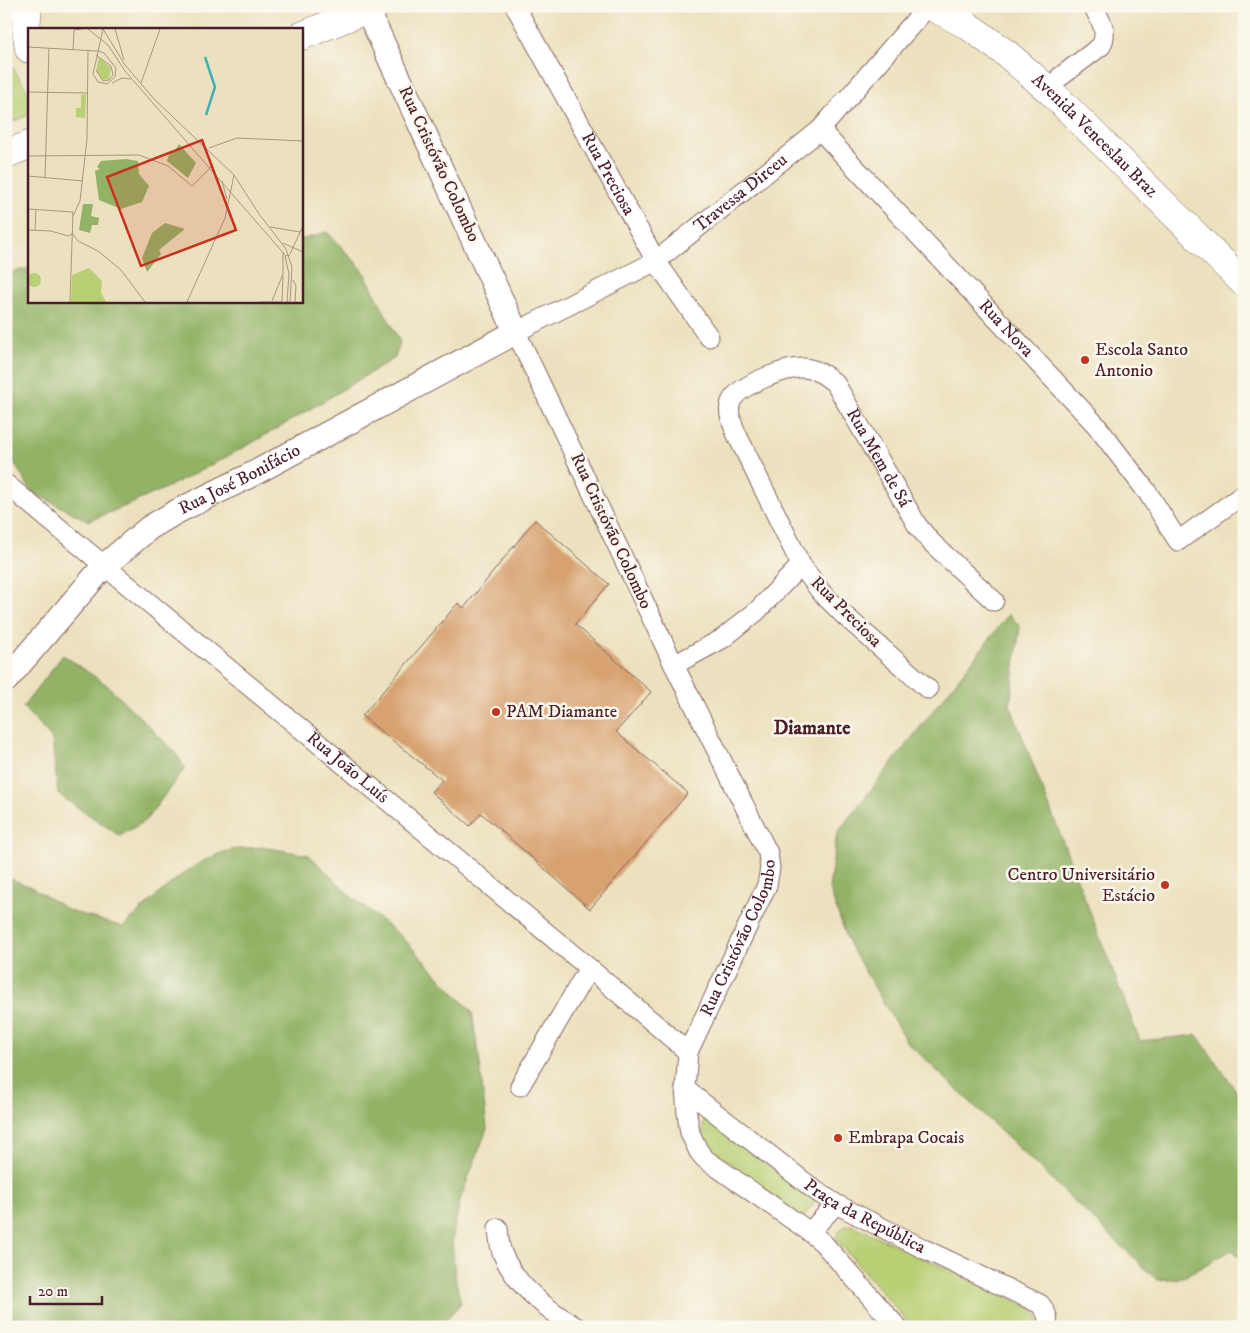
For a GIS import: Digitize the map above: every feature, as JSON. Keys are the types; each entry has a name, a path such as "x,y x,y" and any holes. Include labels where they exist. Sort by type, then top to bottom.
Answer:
{"main road":[{"path":"28,6 26,29 28,42"},
{"name":"Avenida Venceslau Braz","path":"930,6 967,25 1008,54 1051,92 1244,283"},
{"name":"Avenida Venceslau Braz","path":"972,6 1010,33 1060,76 1244,256"},
{"path":"302,36 371,8"},
{"path":"6,154 28,145"}],"street":[{"name":"Rua Preciosa","path":"515,6 656,261 708,337"},
{"name":"Travessa Dirceu","path":"516,332 656,261 820,130 930,6"},
{"path":"1060,76 1101,46 1105,32 1093,6"},
{"name":"Rua Cristóvão Colombo","path":"371,8 516,332 674,665 768,853 770,868 767,885 688,1052"},
{"name":"Rua Nova","path":"820,130 1096,424 1148,493 1178,541 1243,499"},
{"name":"Rua José Bonifácio","path":"6,680 104,566 150,528 176,512 249,476 516,332"},
{"name":"Rua Mem de Sá","path":"744,388 788,370 805,368 822,373 835,383 917,525 931,542 994,601"},
{"name":"Rua Preciosa","path":"744,388 732,400 729,414 736,433 801,565 821,592 845,616 928,689"},
{"name":"Rua João Luís","path":"6,484 688,1052"},
{"path":"674,665 722,639 757,611 801,565"},
{"path":"520,1086 589,968"},
{"path":"688,1052 684,1089 690,1133 699,1152 705,1159 823,1243 897,1327"},
{"name":"Praça da República","path":"684,1089 816,1191 836,1204 924,1249 1040,1304 1047,1312 1048,1323 1046,1327"},
{"path":"810,1232 836,1204"},
{"path":"498,1228 502,1254 518,1281 543,1305 576,1327"}],"green space":[{"path":"6,57 28,91 28,115 6,124"},
{"path":"327,232 363,270 400,342 395,358 245,447 168,487 88,521 32,492 6,450 6,373 8,371 6,370 6,274 28,268 28,302 302,302 302,238"},
{"path":"1009,614 1020,627 1010,705 1140,1041 1197,1035 1244,1102 1244,1136 1239,1145 1244,1151 1244,1262 1232,1250 1182,1278 1157,1280 906,1041 849,944 829,888 837,833"},
{"path":"63,655 107,685 175,752 185,768 146,820 120,836 58,794 52,739 23,707"},
{"path":"262,847 309,855 352,897 403,938 472,1012 487,1129 461,1197 452,1239 455,1277 461,1303 439,1327 6,1327 6,877 31,887 70,911 123,927 173,882 200,863 215,855 231,850"},
{"path":"704,1119 816,1200 802,1219 702,1141"},
{"path":"852,1225 1031,1308 1037,1316 1037,1327 912,1327 836,1239 841,1229"}],"building":[{"name":"PAM Diamante","path":"535,520 609,584 575,624 651,692 616,732 688,793 590,909 481,813 470,826 431,792 442,780 362,716 458,603 464,608"}],"place":[{"name":"Escola Santo Antonio","path":"1085,360"},
{"name":"PAM Diamante","path":"496,712"},
{"name":"Centro Universitário Estácio","path":"1165,885"},
{"name":"Embrapa Cocais","path":"838,1138"}],"district":[{"name":"Diamante","path":"812,728"}]}
